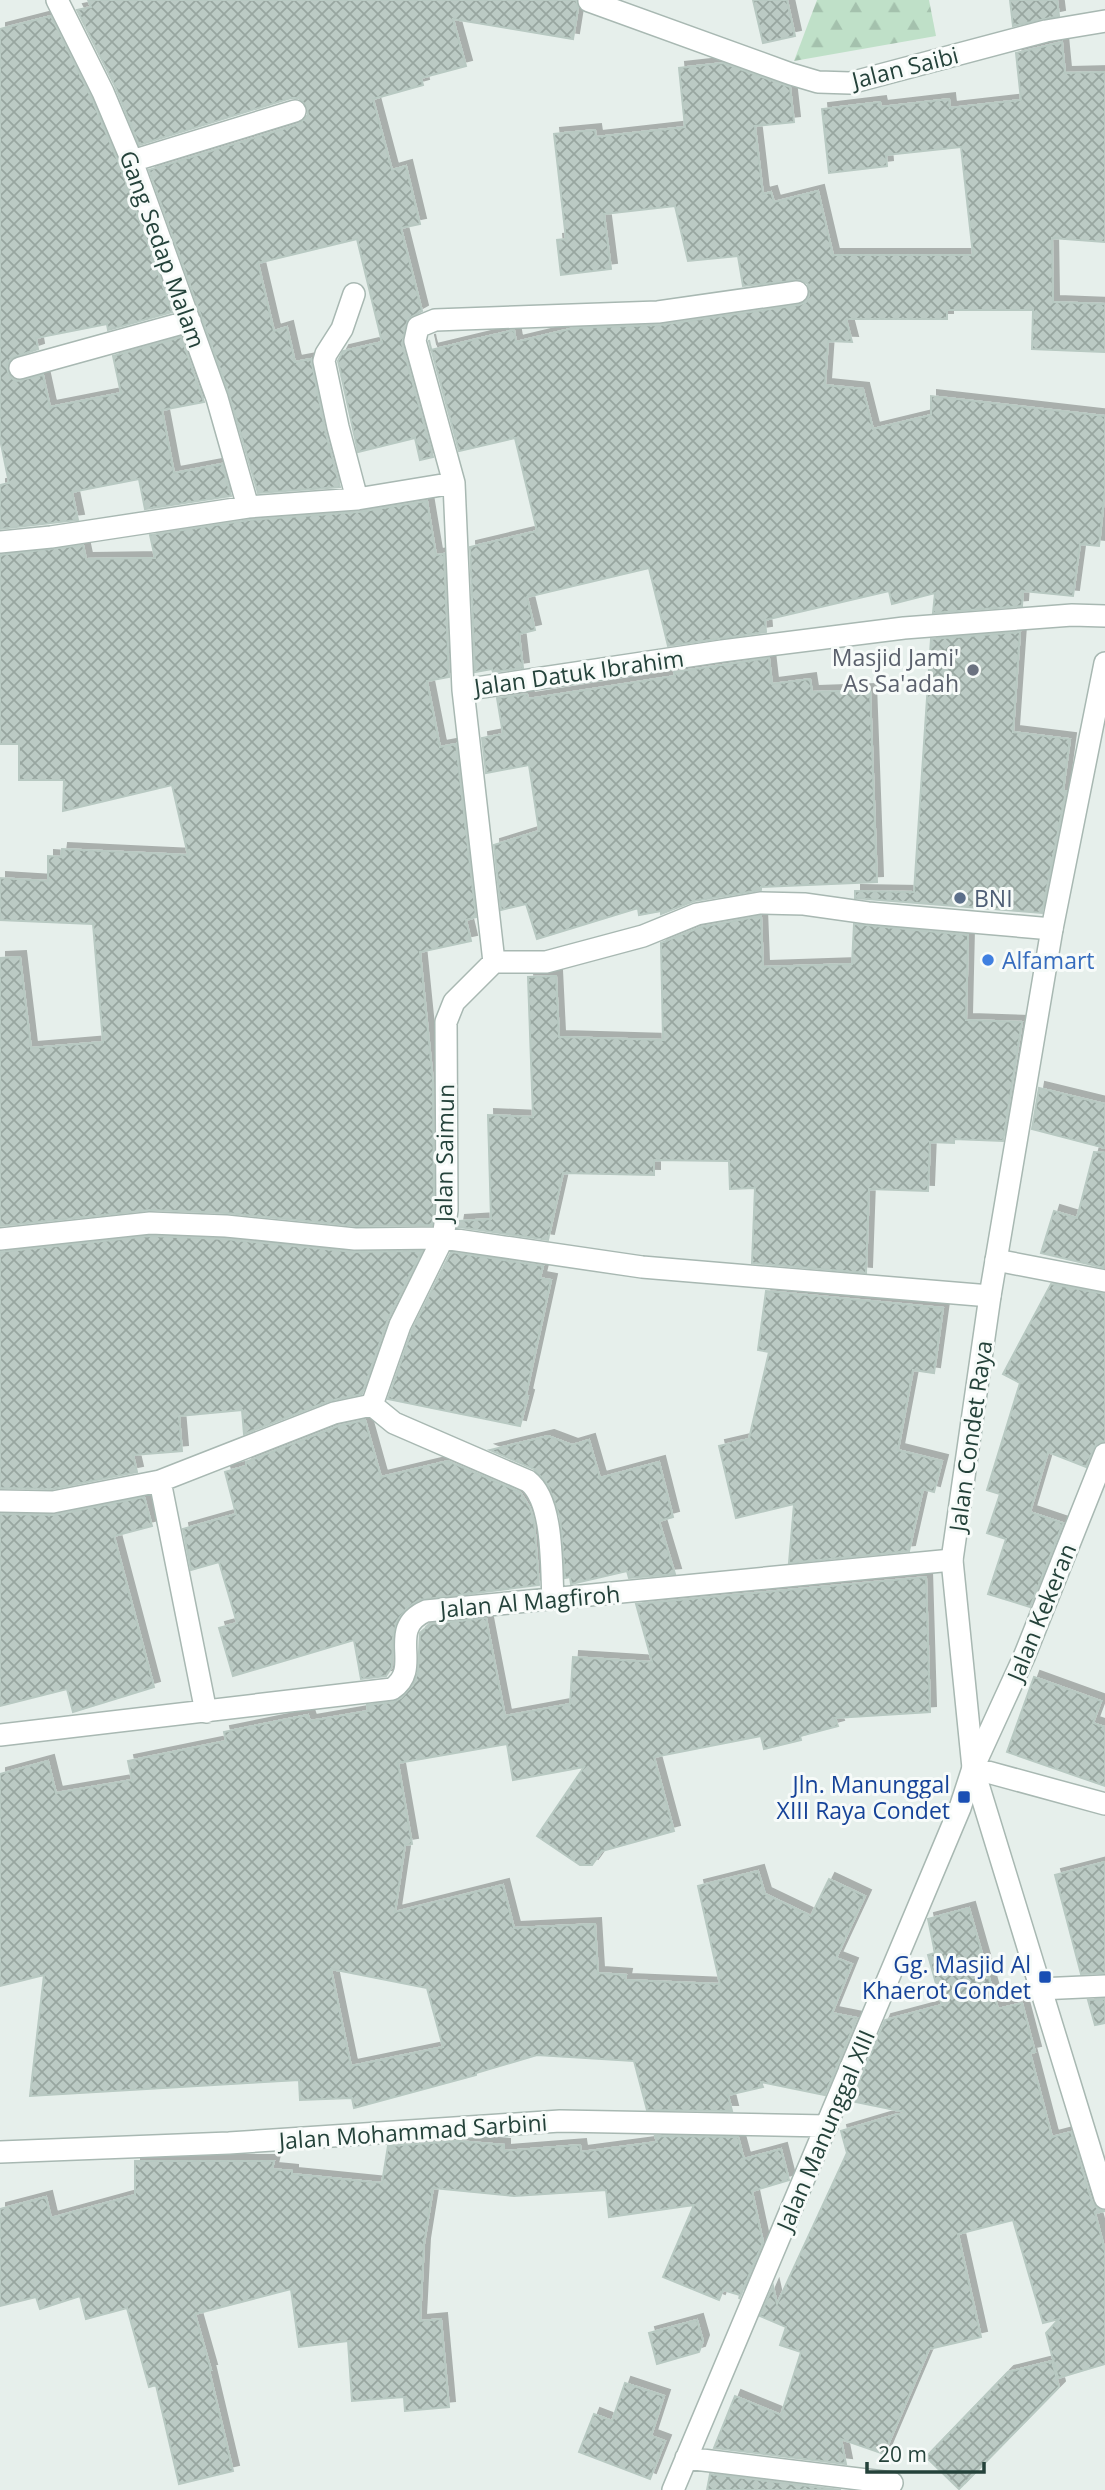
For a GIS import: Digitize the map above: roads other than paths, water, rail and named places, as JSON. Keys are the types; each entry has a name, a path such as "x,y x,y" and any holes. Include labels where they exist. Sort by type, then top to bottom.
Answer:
{"street":[{"name":"Gang Sedap Malam","path":"57,0 103,92 132,161 217,398 248,507"},
{"name":"Jalan Saibi","path":"589,1 818,82 850,83 1046,31 1105,21"},
{"path":"132,161 295,111"},
{"name":"Jalan Datuk Ibrahim","path":"797,292 658,312 435,320 418,327 415,341 454,483 463,690 722,651 904,628 1072,615 1105,616"},
{"path":"354,293 342,329 324,361 357,499"},
{"path":"20,368 190,321"},
{"path":"0,542 51,537 248,507 357,499 454,483"},
{"name":"Jalan Condet Raya","path":"1105,663 1052,929 990,1296 952,1560 973,1768 1105,2198"},
{"path":"463,690 494,961 546,962 643,936 696,914 760,903 804,904 868,913 1052,929"},
{"name":"Jalan Saimun","path":"372,1405 400,1325 443,1238 447,1210 446,1023 454,1002 494,961"},
{"path":"0,1239 150,1223 226,1226 355,1239 443,1238 642,1267 990,1296"},
{"path":"996,1260 1105,1281"},
{"path":"0,1501 53,1502 160,1481 334,1413 372,1405 394,1423 528,1481 536,1487 546,1510 554,1599"},
{"name":"Jalan Kekeran","path":"973,1768 1024,1657 1105,1454"},
{"path":"160,1481 206,1712"},
{"name":"Jalan Al Magfiroh","path":"0,1735 392,1689 398,1685 404,1672 407,1625 426,1611 952,1560"},
{"path":"973,1768 1105,1804"},
{"name":"Jalan Manunggal XIII","path":"673,2490 960,1808 973,1768"},
{"path":"1039,1989 1105,1986"},
{"name":"Jalan Mohammad Sarbini","path":"0,2152 229,2143 560,2121 827,2126"},
{"path":"686,2458 892,2483"}],"place":[{"name":"Masjid Jami' As Sa'adah","path":"973,670"},
{"name":"BNI","path":"960,898"},
{"name":"Alfamart","path":"988,960"},
{"name":"Jln. Manunggal XIII Raya Condet","path":"964,1797"},
{"name":"Gg. Masjid Al Khaerot Condet","path":"1045,1977"}]}
